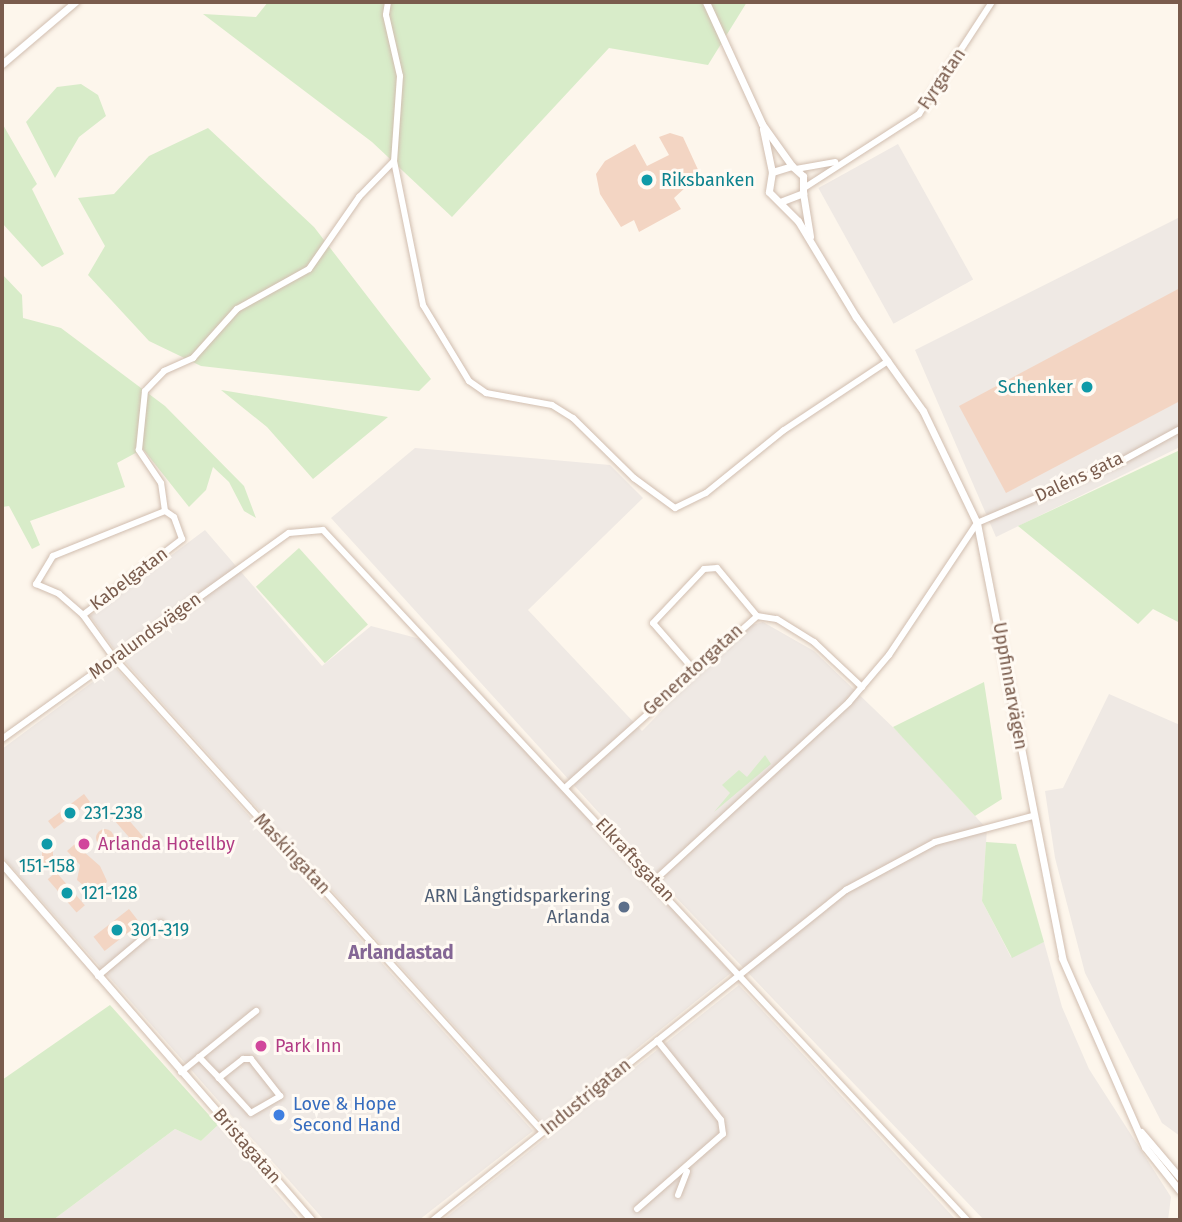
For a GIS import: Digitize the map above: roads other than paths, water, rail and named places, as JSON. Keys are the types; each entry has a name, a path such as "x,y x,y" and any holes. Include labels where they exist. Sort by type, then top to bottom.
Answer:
{"street":[{"path":"2,64 75,2"},
{"path":"388,2 386,15 400,76 394,161 423,305 461,371 486,393 552,405 573,418 634,478 675,508 706,494 784,430 888,361"},
{"path":"706,2 762,124 794,167 772,172 762,124"},
{"name":"Fyrgatan","path":"803,190 840,161 919,114 992,2"},
{"path":"165,511 160,483 139,450 145,391 164,371 193,358 237,309 309,269 359,197 394,161"},
{"name":"Fyrgatan","path":"794,167 840,161"},
{"name":"Uppfinnarvägen","path":"794,167 803,190 806,225 824,265"},
{"name":"Uppfinnarvägen","path":"772,172 768,185 936,434 977,523 1033,816 1047,904 1070,982 1141,1132 1145,1147 1180,1191"},
{"path":"780,202 803,190"},
{"name":"Daléns gata","path":"977,523 1118,463 1180,429"},
{"name":"Maskingatan","path":"165,511 53,556 36,584 59,593 83,615 114,658 543,1132"},
{"name":"Kabelgatan","path":"83,615 182,539 174,517 165,511"},
{"path":"654,880 862,687 977,523"},
{"name":"Elkraftsgatan","path":"289,533 323,530 654,880 967,1220"},
{"name":"Moralundsvägen","path":"2,739 289,533"},
{"path":"694,670 653,623 704,569 717,568 757,616"},
{"name":"Generatorgatan","path":"566,787 757,616 777,619 814,642 862,687"},
{"name":"Industrigatan","path":"433,1220 739,975 875,871 968,830 1033,816"},
{"name":"Bristagatan","path":"2,864 311,1220"},
{"path":"98,976 162,923"},
{"path":"181,1072 256,1011"},
{"path":"637,1209 688,1170 721,1139 723,1128 657,1040"},
{"path":"199,1057 219,1079 251,1113 280,1096 251,1059 243,1059 219,1079"},
{"name":"Uppfinnarvägen","path":"1141,1132 1180,1177"},
{"path":"678,1195 688,1170"}],"place":[{"name":"Riksbanken","path":"647,180"},
{"name":"Schenker","path":"1087,387"},
{"name":"231-238","path":"70,813"},
{"name":"151-158","path":"47,844"},
{"name":"Arlanda Hotellby","path":"84,844"},
{"name":"121-128","path":"67,893"},
{"name":"ARN Långtidsparkering Arlanda","path":"624,907"},
{"name":"301-319","path":"117,930"},
{"name":"Park Inn","path":"261,1046"},
{"name":"Love & Hope Second Hand","path":"279,1115"}],"district":[{"name":"Arlandastad","path":"401,953"}]}
